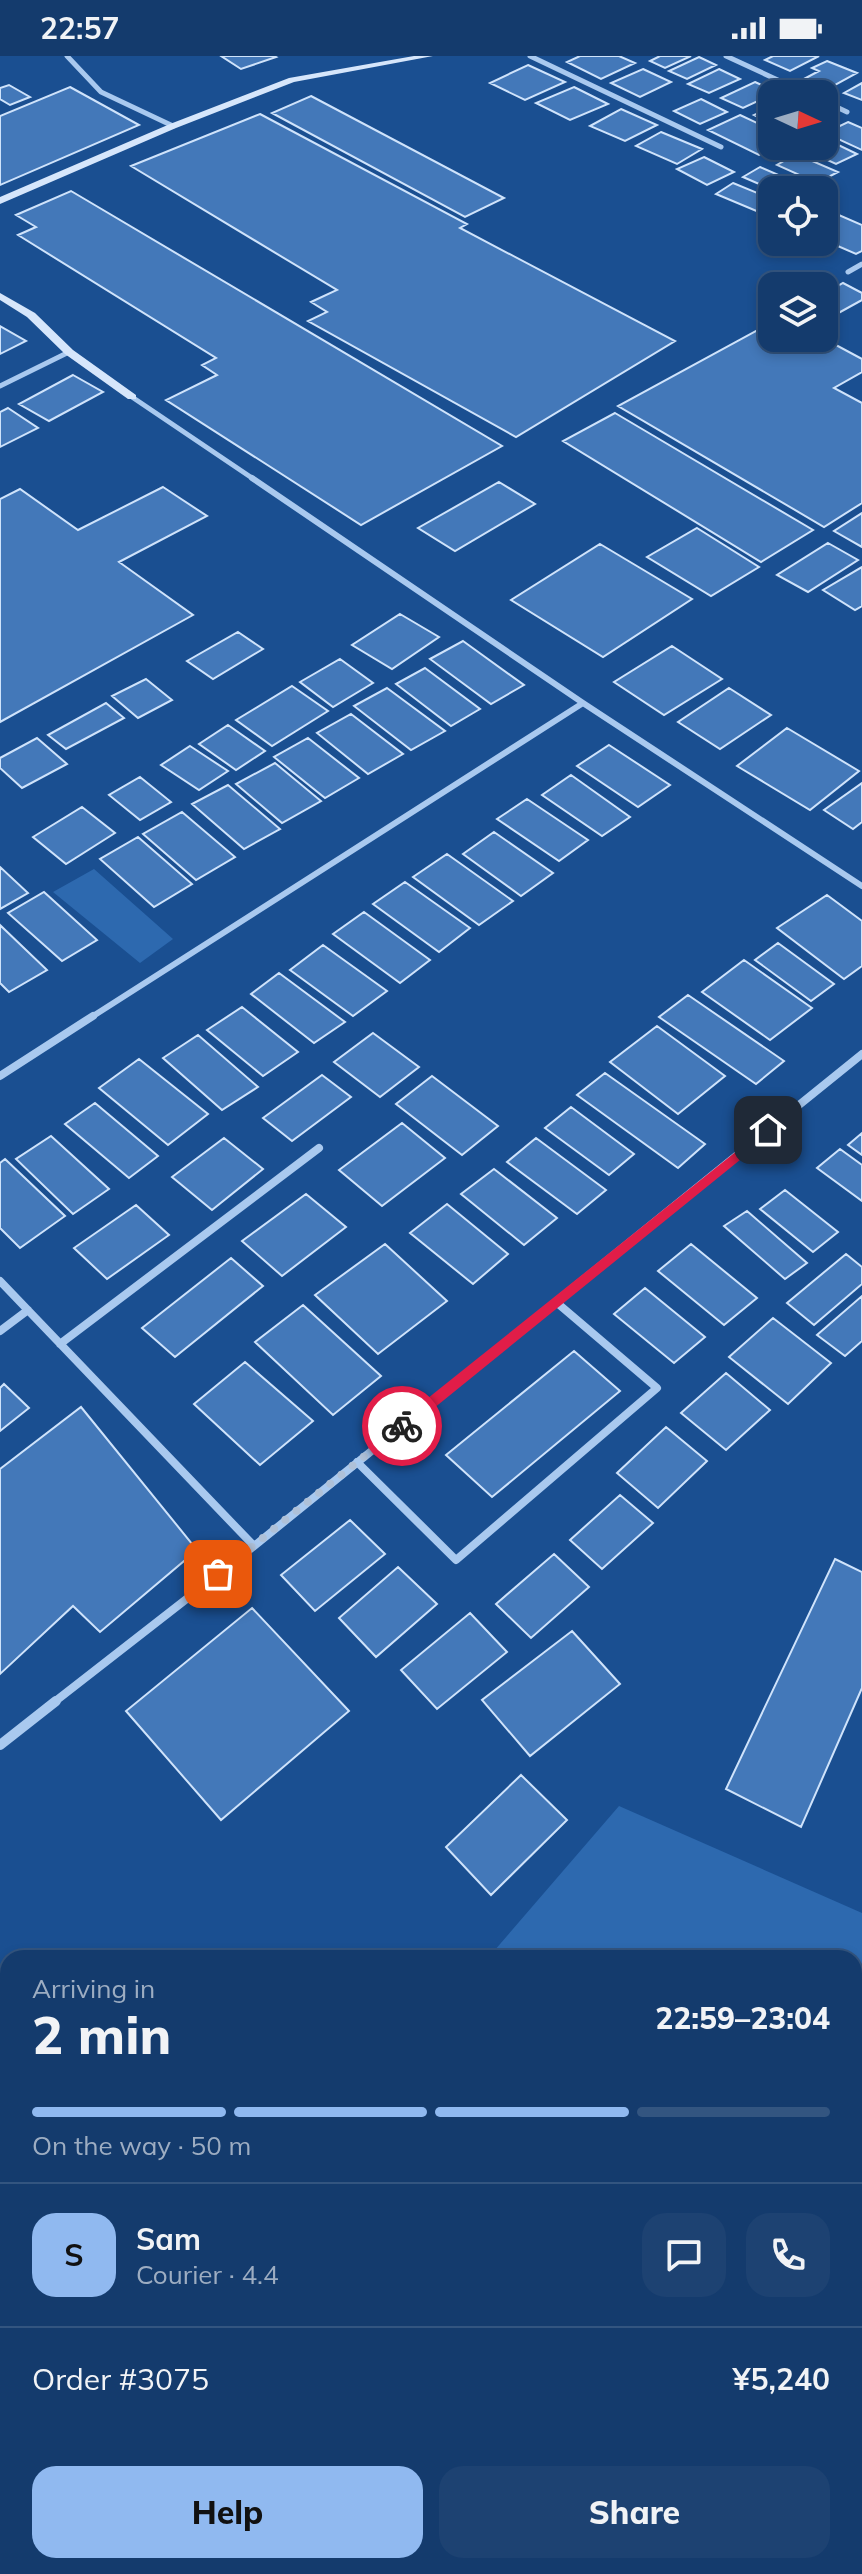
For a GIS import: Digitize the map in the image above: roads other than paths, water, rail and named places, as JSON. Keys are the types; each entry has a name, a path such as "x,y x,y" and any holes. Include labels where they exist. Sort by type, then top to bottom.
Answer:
{"street":[{"path":"67,56 80,75 98,92 173,126"},
{"path":"0,201 173,126 292,80 429,56"},
{"path":"530,56 721,147"},
{"path":"726,56 778,80"},
{"path":"838,108 847,112"},
{"path":"848,272 862,264"},
{"path":"0,296 31,315 69,352 132,397 583,703 862,886"},
{"path":"0,386 69,352"},
{"path":"0,1076 583,703"},
{"path":"0,1745 254,1546 862,1054"},
{"path":"60,1344 319,1148"},
{"path":"0,1281 254,1546"},
{"path":"357,1462 456,1560 657,1388 556,1302"},
{"path":"0,1331 28,1310"}]}
